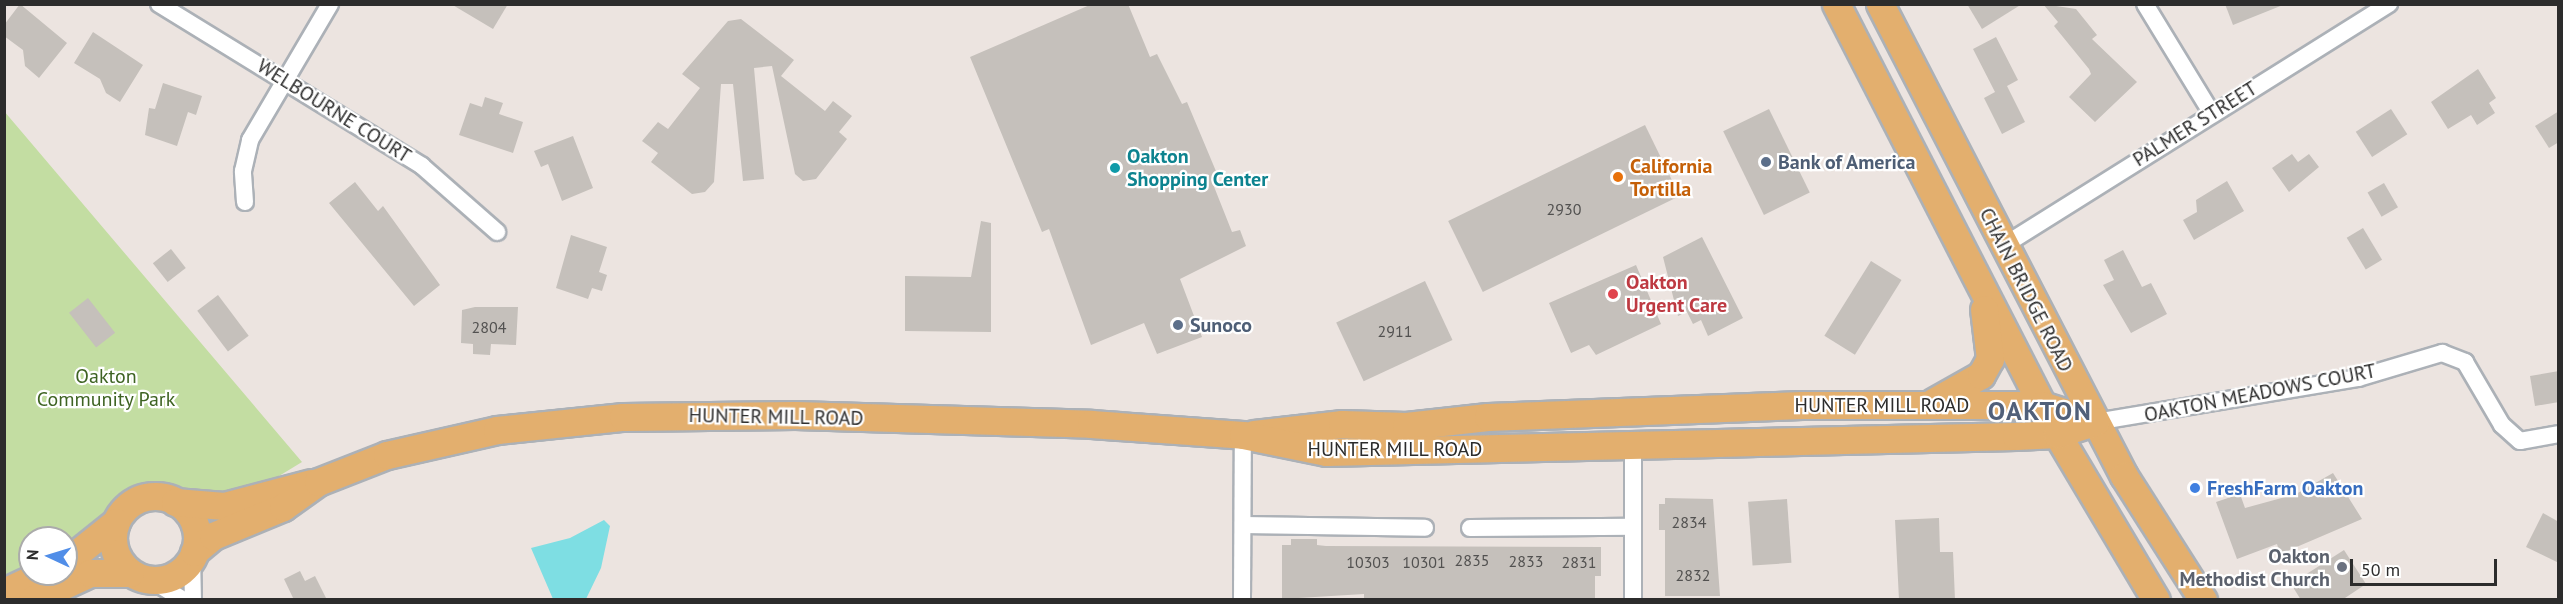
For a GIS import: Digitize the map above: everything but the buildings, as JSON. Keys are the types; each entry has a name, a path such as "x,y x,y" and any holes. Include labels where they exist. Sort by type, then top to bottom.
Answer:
{"main road":[{"name":"CHAIN BRIDGE ROAD","path":"1836,4 2057,434 2157,600"},
{"name":"CHAIN BRIDGE ROAD","path":"1880,4 2095,422 2203,600"},
{"path":"1929,405 1981,375 1990,359 1980,287"},
{"name":"HUNTER MILL ROAD","path":"1243,435 1488,417 1929,405 2042,405 2095,422"},
{"name":"HUNTER MILL ROAD","path":"78,552 142,498 225,506 318,482 439,442 631,417 1082,424 1243,435 1326,452 2057,434 2095,422"},
{"name":"HUNTER MILL ROAD","path":"32,600 90,573 141,577 176,575 213,536 283,507 318,482"},
{"path":"175,502 194,523 193,555"},
{"path":"116,522 114,549 141,577"},
{"path":"4,592 18,585"}],"street":[{"name":"WELBOURNE COURT","path":"159,4 283,76 445,182 497,232"},
{"path":"245,202 243,171 250,140 283,76 330,4"},
{"path":"2145,4 2211,112"},
{"name":"PALMER STREET","path":"2003,246 2211,112 2389,4"},
{"name":"OAKTON MEADOWS COURT","path":"2095,422 2358,378 2442,353 2465,362 2502,425 2520,441 2559,434"},
{"path":"1242,600 1243,435"},
{"path":"1633,445 1633,600"},
{"path":"1243,525 1425,528"},
{"path":"1470,528 1633,526"},
{"path":"193,555 193,600"},
{"path":"141,577 183,600"}],"green space":[{"name":"Oakton Community Park","path":"4,111 302,462 256,490 187,497 156,483 132,492 78,544 78,526 18,526 18,577 4,583"}],"water":[{"path":"604,520 610,526 601,568 586,599 553,599 531,548 570,538"}],"place":[{"name":"Bank of America","path":"1766,162"},
{"name":"Oakton Shopping Center","path":"1115,168"},
{"name":"California Tortilla","path":"1618,177"},
{"name":"Oakton Urgent Care","path":"1613,294"},
{"name":"Sunoco","path":"1178,325"},
{"name":"FreshFarm Oakton","path":"2195,488"},
{"name":"Oakton Methodist Church","path":"2342,567"}],"district":[{"name":"OAKTON","path":"2040,411"}]}
